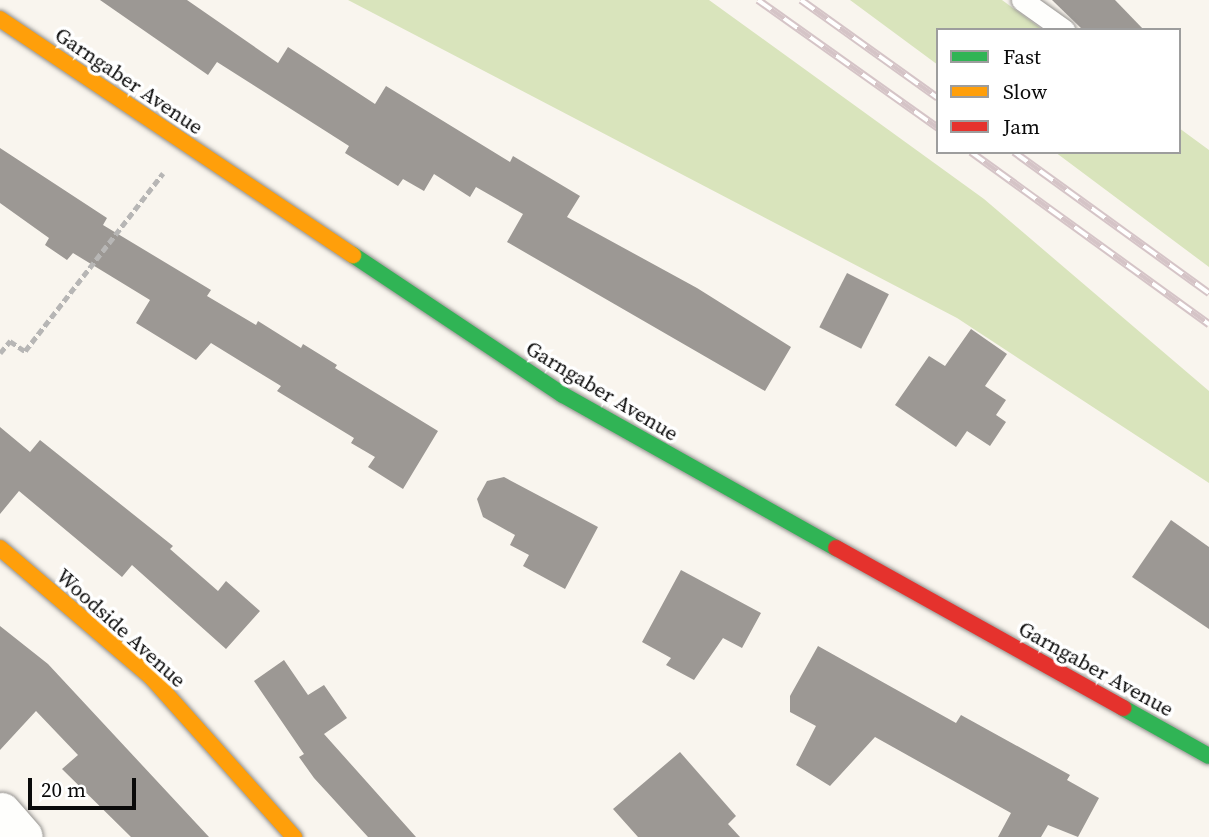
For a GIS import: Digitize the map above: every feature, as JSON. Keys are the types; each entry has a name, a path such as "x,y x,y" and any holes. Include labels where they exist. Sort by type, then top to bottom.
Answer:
{"street":[{"name":"Garngaber Avenue","path":"0,19 563,395 1209,756"},
{"name":"Woodside Avenue","path":"0,548 151,677 294,837"}],"lane":[{"path":"1025,1 1061,28"}],"path":[{"path":"0,353 10,341 25,351 185,144"}],"green space":[{"path":"348,0 709,0 984,199 1209,391 1209,483 957,318"},
{"path":"850,0 1002,0 1040,28 936,28 936,64"},
{"path":"1181,129 1209,150 1209,267 1058,154 1181,154"}],"building":[{"path":"100,0 187,0 278,63 288,47 375,104 386,86 510,162 513,156 580,196 567,217 697,288 791,347 765,391 507,242 523,214 476,187 470,197 434,174 424,191 403,179 398,186 345,153 349,146 217,62 208,75"},
{"path":"1052,0 1115,0 1142,28 1081,28"},
{"path":"0,148 107,218 103,225 211,290 207,296 256,325 258,321 301,348 303,344 337,365 335,368 438,431 403,489 368,467 375,457 351,443 354,438 277,391 281,386 211,343 196,360 136,323 150,300 73,253 67,260 45,245 49,238 0,203"},
{"path":"847,273 889,294 861,349 819,327"},
{"path":"971,329 1007,354 985,386 1006,400 996,415 1006,422 990,446 967,431 956,447 895,405 929,356 945,366"},
{"path":"0,427 30,452 40,440 173,546 170,549 218,591 226,581 260,611 226,649 132,565 122,577 19,491 0,514"},
{"path":"504,477 598,527 565,589 523,566 529,555 510,545 515,535 483,517 477,499 487,481"},
{"path":"1171,520 1209,547 1209,629 1132,577"},
{"path":"681,570 761,613 742,648 723,638 694,680 666,665 671,658 642,642"},
{"path":"0,626 48,664 209,837 131,837 62,769 78,755 36,711 0,750"},
{"path":"818,646 956,723 961,715 1070,775 1067,780 1099,798 1078,837 1048,825 1041,837 998,837 1011,813 875,737 830,786 796,765 816,726 790,712 790,696"},
{"path":"284,660 308,695 324,685 347,718 324,734 416,837 368,837 314,778 299,757 304,754 254,681"},
{"path":"680,752 736,816 728,824 740,837 638,837 613,809"}],"railway":[{"path":"758,0 936,127"},
{"path":"801,0 936,97"},
{"path":"974,154 1209,324"},
{"path":"1017,154 1209,293"}],"traffic: fast":[{"path":"353,255 563,395 836,548"},
{"path":"1123,708 1209,756"}],"traffic: slow":[{"path":"0,19 353,255"},
{"path":"0,548 151,677 294,837"}],"traffic: jam":[{"path":"836,548 1123,708"}]}
